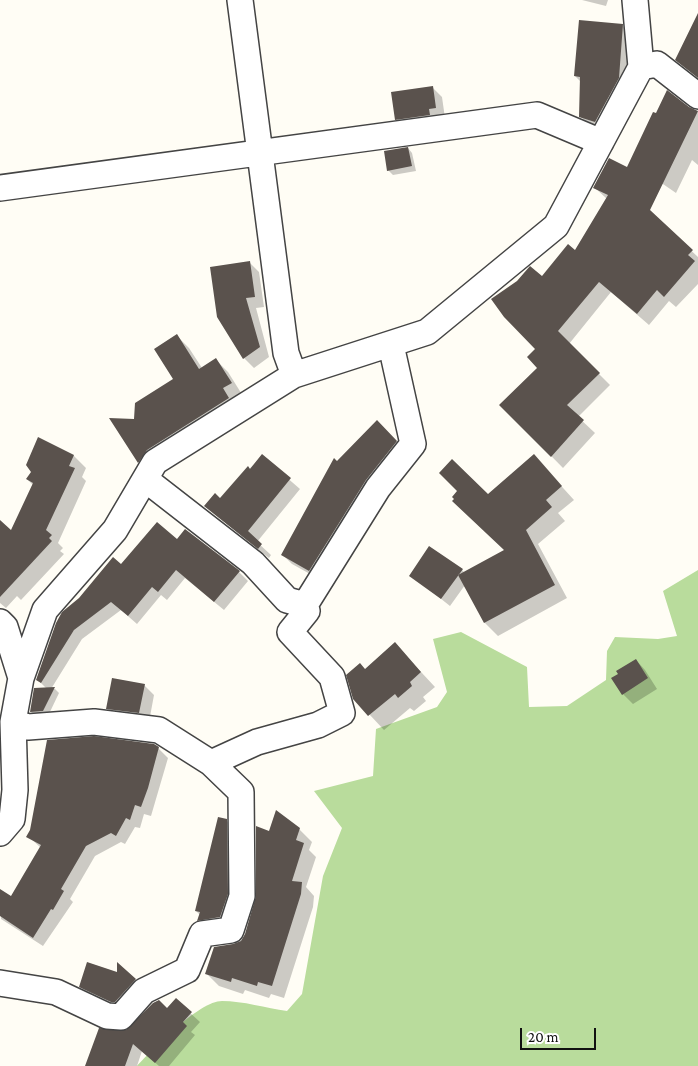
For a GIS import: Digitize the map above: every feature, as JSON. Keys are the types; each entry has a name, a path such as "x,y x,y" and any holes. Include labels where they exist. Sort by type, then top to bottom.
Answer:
{"street":[{"path":"240,0 286,353 294,375"},
{"path":"0,834 12,819 15,790 13,722 20,678 45,610 115,530 155,462 294,375 427,332 556,226 641,67 635,0"},
{"path":"641,67 657,64 698,96"},
{"path":"0,188 537,115 601,142"},
{"path":"305,605 378,488 413,444 391,345"},
{"path":"145,479 253,563 287,600 305,605"},
{"path":"211,763 257,742 318,725 342,713 332,677 290,632 307,611 305,605"},
{"path":"0,622 5,626 20,678"},
{"path":"0,983 56,992 107,1016 121,1017 144,991 187,970 202,934 231,930 242,896 241,792 211,763 159,730 94,722 28,727 13,722"}],"green space":[{"path":"698,570 698,1066 137,1066 177,1027 212,1003 222,1001 238,1002 287,1011 302,994 323,876 342,828 314,791 373,776 376,729 437,707 447,692 433,639 461,632 527,667 529,707 567,706 606,680 607,651 615,637 658,639 677,636 663,591"}],"building":[{"path":"698,13 698,78 675,60"},
{"path":"579,20 623,24 619,78 595,122 579,117 580,77 574,76"},
{"path":"433,86 436,108 429,109 430,115 395,120 391,92"},
{"path":"667,90 689,107 698,111 650,210 693,250 688,255 695,261 664,297 657,290 637,314 599,282 558,331 600,373 567,405 584,420 551,457 499,405 537,368 527,357 535,349 504,317 491,299 517,281 530,266 542,276 568,244 575,250 608,195 593,188 609,158 627,167 653,112 656,113"},
{"path":"408,147 412,166 387,171 384,151"},
{"path":"250,261 255,297 246,298 260,347 243,359 217,317 210,267"},
{"path":"177,334 199,369 216,358 232,383 223,388 229,398 147,450 138,463 109,418 134,419 135,403 173,379 154,349"},
{"path":"377,420 397,441 366,480 309,571 281,555 334,458 337,461"},
{"path":"38,437 74,455 69,466 75,468 46,530 52,535 49,538 52,541 0,597 0,520 11,530 33,483 26,479 31,472 26,465"},
{"path":"262,454 291,478 248,531 262,544 258,549 204,506 215,493 220,498 248,466 250,469"},
{"path":"534,454 562,486 546,500 552,507 526,530 555,585 484,623 458,575 504,550 452,501 454,499 452,497 457,491 439,473 452,459 488,494"},
{"path":"157,522 177,539 185,529 240,571 214,602 176,570 158,592 152,587 128,616 111,602 74,630 41,683 36,680 56,623 62,612 79,598 113,557 121,564"},
{"path":"429,546 463,569 441,599 409,576"},
{"path":"395,642 421,672 410,682 412,686 398,698 395,694 368,716 353,699 346,675 360,663 365,669"},
{"path":"636,659 648,678 622,695 611,678 618,674 616,671"},
{"path":"112,678 145,684 139,713 106,709"},
{"path":"55,687 43,711 30,712 34,688"},
{"path":"94,736 154,744 159,747 148,788 141,807 135,805 130,820 126,818 116,836 111,833 86,846 61,889 64,891 33,938 0,916 0,889 11,896 41,845 26,837 30,830 47,740"},
{"path":"276,810 300,828 296,840 304,843 292,881 302,882 301,894 272,986 258,982 257,986 232,978 231,982 205,974 214,947 241,941 245,934 256,896 256,826 269,831"},
{"path":"218,817 227,819 228,894 220,917 197,921 200,912 195,911"},
{"path":"87,962 117,972 117,962 136,979 115,1002 111,1002 79,987"},
{"path":"176,998 192,1012 183,1022 187,1026 155,1063 133,1044 125,1066 85,1066 99,1028 126,1030 153,1003 159,1000 167,1008"}]}
